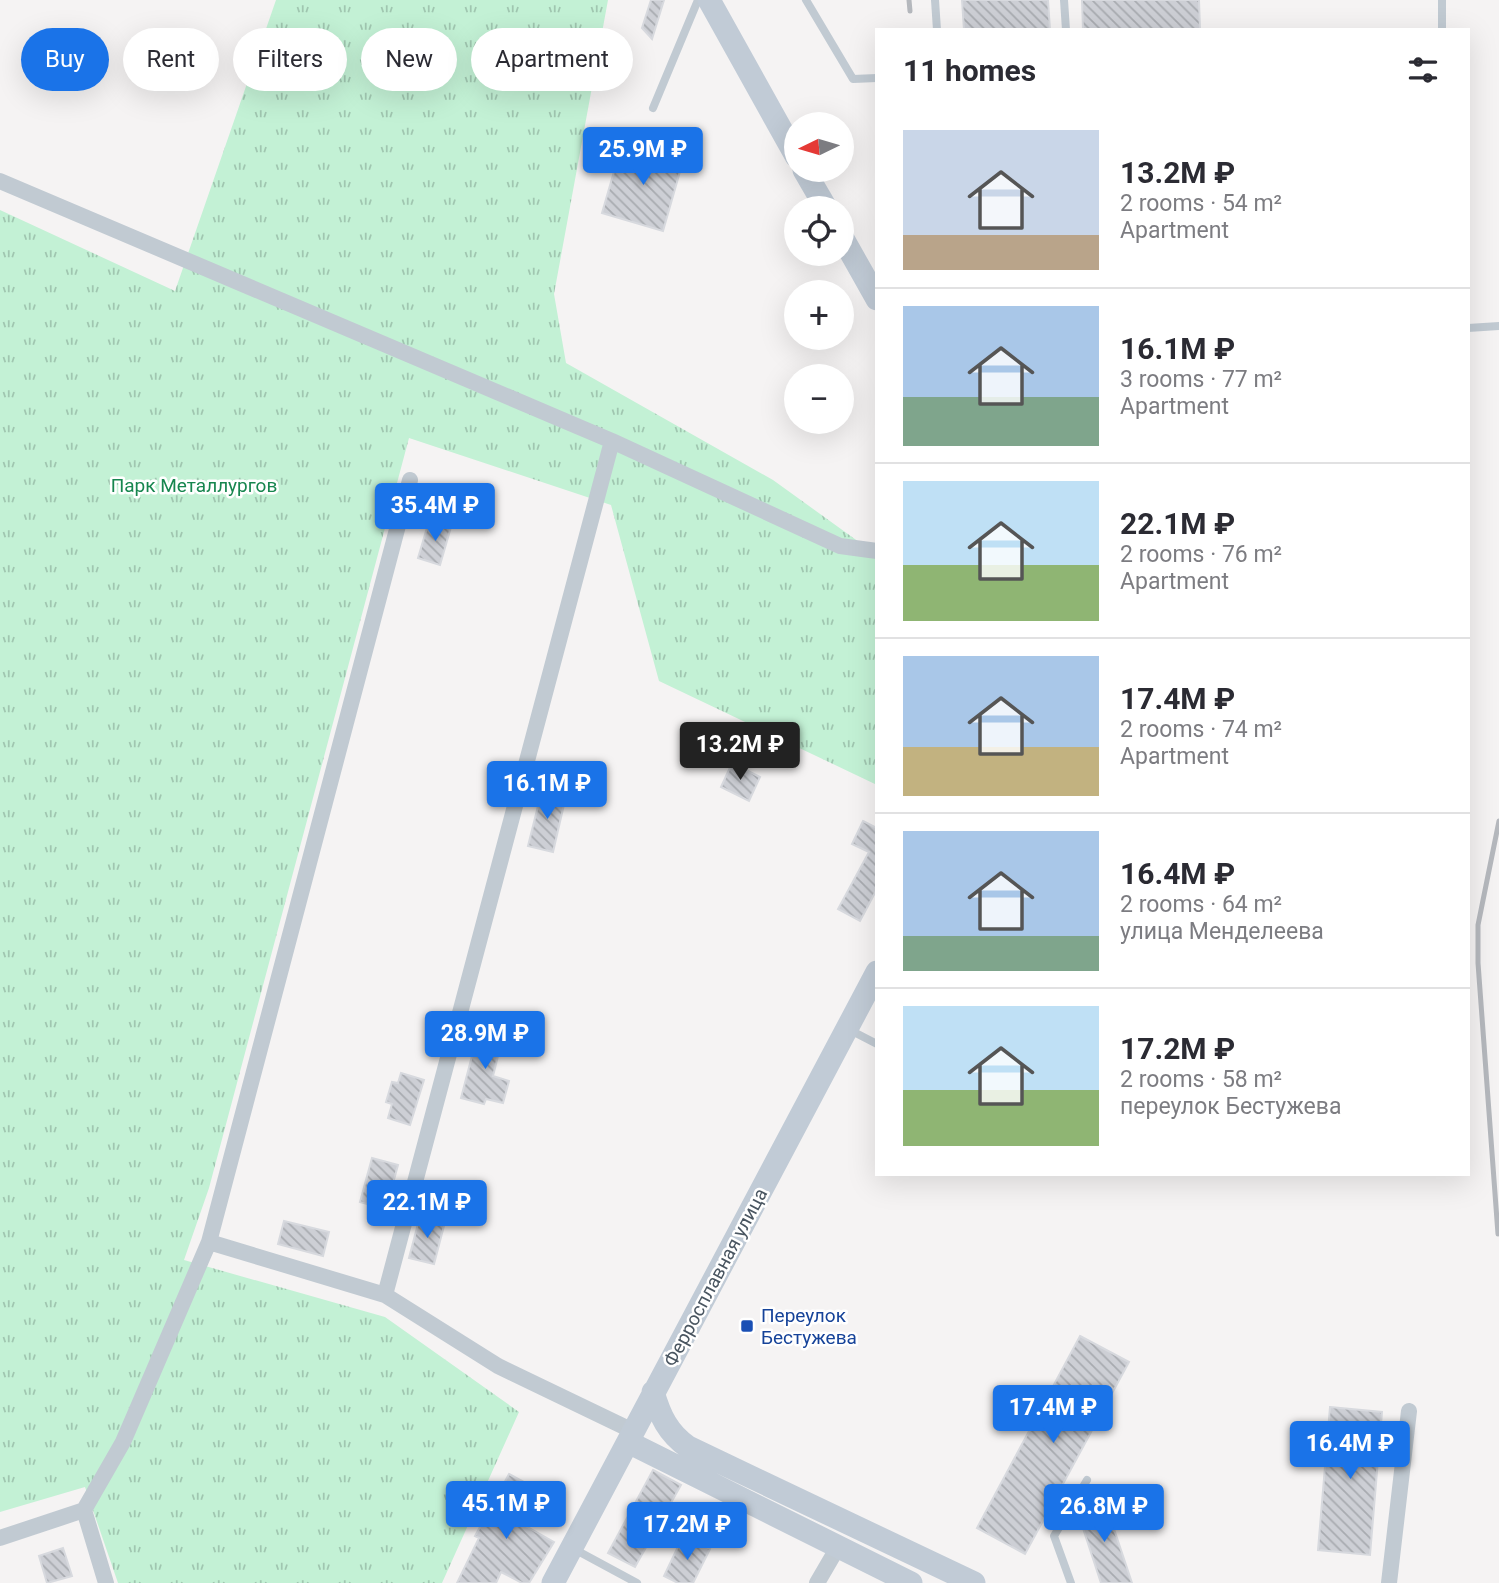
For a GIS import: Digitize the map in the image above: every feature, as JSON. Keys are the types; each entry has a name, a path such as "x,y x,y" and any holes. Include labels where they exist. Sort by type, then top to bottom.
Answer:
{"main road":[{"path":"709,0 784,134"},
{"path":"854,258 875,295"},
{"name":"Ферросплавная улица","path":"553,1583 875,976"},
{"path":"653,1392 665,1425 688,1447 974,1583"},
{"path":"631,1437 911,1583"}],"street":[{"path":"0,181 612,441 840,546 875,551"},
{"path":"385,1295 612,441"},
{"path":"0,1538 84,1510 123,1442 209,1242 410,480"},
{"path":"209,1242 385,1295 498,1366 631,1437"},
{"path":"1389,1583 1409,1411"},
{"path":"84,1510 106,1583"},
{"path":"817,1583 838,1546"}],"lane":[{"path":"653,108 698,0"},
{"path":"806,0 853,79 875,78"},
{"path":"935,0 937,28"},
{"path":"1064,0 1066,28"},
{"path":"1442,0 1442,28"},
{"path":"1470,328 1499,326"},
{"path":"848,1029 875,1043"},
{"path":"1070,1583 1054,1536 1087,1480"},
{"path":"572,1548 637,1583"}],"green space":[{"name":"Парк Металлургов","path":"276,0 608,0 603,28 471,28 471,91 591,91 554,294 566,363 773,480 875,554 875,784 659,681 611,505 409,438 209,1188 184,1260 385,1317 519,1412 442,1583 118,1583 85,1487 0,1512 0,210 175,291 244,91 347,91 347,28 266,28"}],"building":[{"path":"651,0 664,0 652,39 642,28"},
{"path":"962,0 1048,0 1050,28 964,28"},
{"path":"1082,0 1199,0 1200,28 1083,28"},
{"path":"622,144 683,161 663,231 602,213"},
{"path":"429,521 451,527 440,565 418,558"},
{"path":"732,763 760,777 749,801 721,787"},
{"path":"542,790 566,796 553,852 528,846"},
{"path":"863,821 875,827 875,893 860,921 838,909 869,852 852,844"},
{"path":"479,1029 503,1036 493,1076 509,1081 503,1103 486,1099 484,1104 461,1098"},
{"path":"401,1073 424,1080 410,1125 388,1118 392,1104 386,1102 392,1082 398,1083"},
{"path":"372,1158 398,1165 386,1209 360,1202"},
{"path":"420,1216 445,1222 434,1264 409,1258"},
{"path":"284,1221 329,1232 323,1256 278,1244"},
{"path":"1080,1336 1129,1362 1025,1554 977,1528"},
{"path":"1330,1407 1382,1412 1370,1555 1318,1550"},
{"path":"653,1470 681,1485 635,1567 608,1553"},
{"path":"509,1474 533,1487 515,1520 554,1542 529,1583 522,1583 501,1572 496,1583 457,1583 479,1538 475,1536"},
{"path":"1104,1499 1132,1583 1101,1583 1077,1510"},
{"path":"683,1536 710,1549 693,1583 678,1583 664,1576"},
{"path":"63,1548 72,1576 47,1583 39,1556"}],"railway":[{"path":"909,0 910,11"},
{"path":"1498,1234 1478,963 1478,925 1499,821"}],"place":[{"name":"Переулок Бестужева","path":"747,1326"}]}
